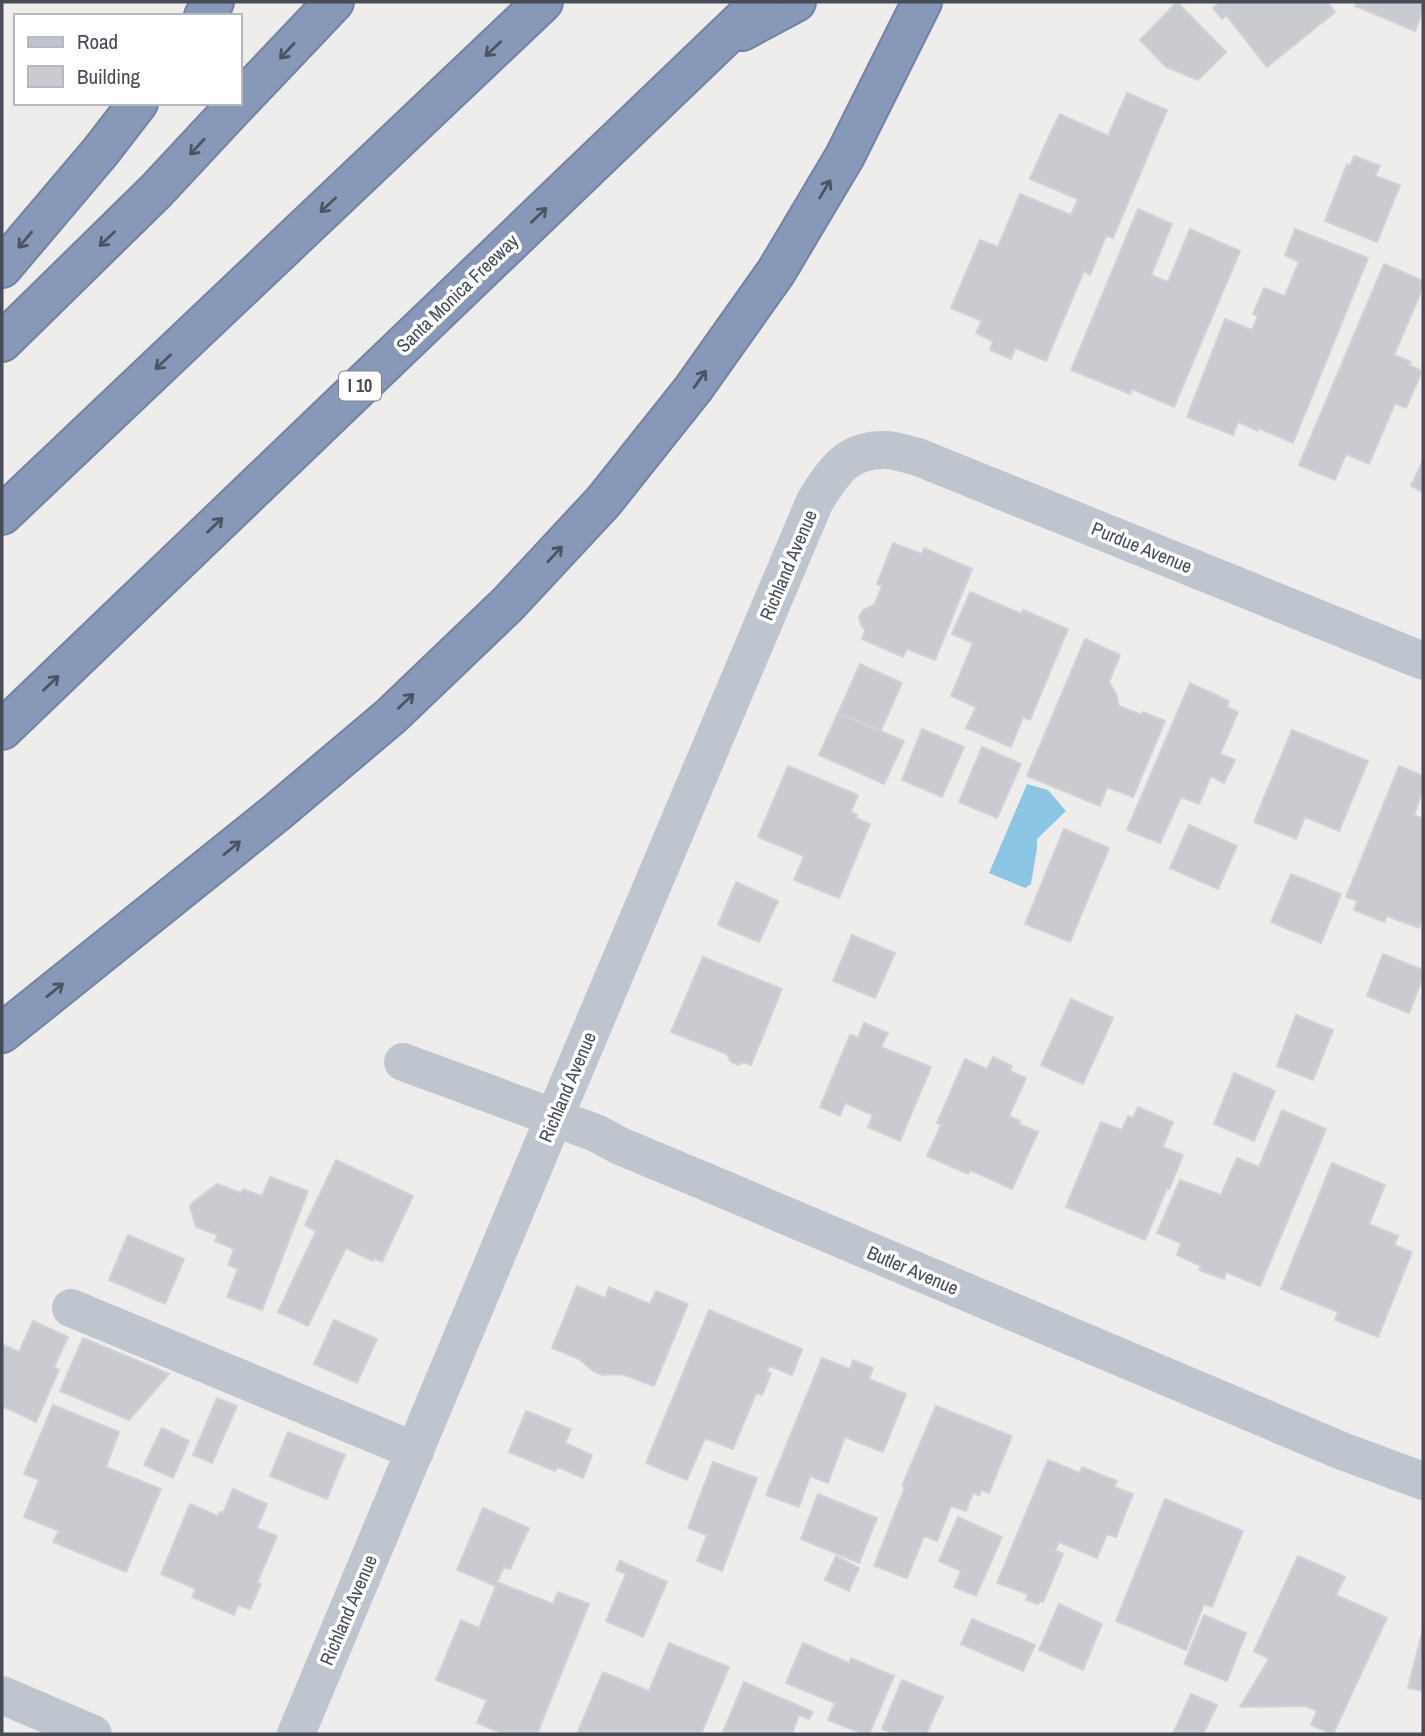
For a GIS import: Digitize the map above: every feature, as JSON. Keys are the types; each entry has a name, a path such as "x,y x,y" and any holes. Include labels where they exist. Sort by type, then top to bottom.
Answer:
{"highway":[{"path":"242,99 334,2"},
{"path":"2,515 543,2"},
{"name":"Santa Monica Freeway","path":"2,730 761,2"},
{"path":"718,43 796,2"},
{"path":"2,1033 276,813 391,716 508,604 603,502 693,389 776,272 845,156 922,2"},
{"path":"2,268 136,105"},
{"path":"2,342 156,191 236,105"}],"street":[{"name":"Purdue Avenue","path":"858,453 887,450 918,457 1423,661"},
{"name":"Richland Avenue","path":"296,1734 815,500 835,470 858,453"},
{"name":"Butler Avenue","path":"403,1062 596,1133 656,1161 1342,1451 1423,1481"},
{"path":"71,1308 415,1451"},
{"path":"2,1695 93,1734"}],"water":[{"path":"1027,784 1048,790 1066,811 1037,839 1031,884 1025,888 989,873"}],"building":[{"path":"1177,2 1226,52 1198,80 1166,67 1140,40"},
{"path":"1220,2 1327,2 1335,12 1267,67 1226,15 1222,19 1213,8"},
{"path":"1357,2 1423,2 1423,10 1415,31 1355,6"},
{"path":"1127,93 1167,110 1113,238 1106,236 1090,275 1084,271 1046,361 1015,348 1011,359 990,350 993,341 976,333 982,321 951,308 980,240 998,247 1020,194 1071,215 1078,199 1030,179 1050,134 1060,114 1108,136"},
{"path":"1354,156 1380,166 1375,176 1400,185 1377,242 1325,221 1347,164 1350,166"},
{"path":"1138,209 1172,224 1151,275 1168,282 1190,229 1240,251 1174,407 1132,389 1130,394 1071,370"},
{"path":"1295,229 1368,258 1293,443 1238,422 1233,435 1187,417 1225,319 1252,330 1258,316 1253,314 1264,288 1285,296 1299,262 1285,255"},
{"path":"1384,264 1423,281 1423,287 1394,355 1411,362 1409,365 1422,371 1406,408 1395,403 1369,464 1346,454 1335,480 1299,465"},
{"path":"1423,460 1423,492 1411,486"},
{"path":"893,543 922,554 924,548 972,569 935,660 907,649 903,657 862,639 865,630 859,617 863,610 874,605 882,586 877,584"},
{"path":"970,592 1022,614 1023,610 1068,629 1030,720 1023,717 1011,747 966,728 976,707 951,696 973,643 952,634"},
{"path":"1085,639 1120,655 1109,682 1119,706 1165,721 1133,797 1107,787 1100,806 1027,776"},
{"path":"860,664 902,683 881,730 838,713"},
{"path":"1190,683 1229,701 1227,707 1238,712 1220,754 1235,760 1224,783 1211,776 1199,804 1181,797 1160,843 1127,830"},
{"path":"838,713 904,741 884,784 819,755"},
{"path":"922,729 964,747 942,797 902,780"},
{"path":"1292,730 1368,761 1339,831 1305,817 1296,839 1254,822"},
{"path":"982,747 1021,764 997,818 959,802"},
{"path":"788,766 858,795 851,812 857,815 856,818 870,824 839,898 794,880 804,856 758,837"},
{"path":"1399,766 1423,776 1423,790 1414,815 1423,819 1423,917 1419,928 1387,916 1384,922 1354,910 1357,901 1346,897"},
{"path":"1189,825 1237,846 1218,889 1170,868"},
{"path":"1064,829 1109,848 1070,942 1025,924"},
{"path":"1291,874 1341,894 1321,943 1271,922"},
{"path":"736,882 778,901 759,942 718,925"},
{"path":"852,935 895,953 875,998 833,981"},
{"path":"1383,954 1423,970 1423,977 1409,1013 1367,996"},
{"path":"703,957 782,989 751,1065 744,1062 738,1065 730,1061 727,1054 671,1032"},
{"path":"1071,999 1113,1018 1083,1084 1041,1065"},
{"path":"1296,1015 1333,1030 1313,1080 1277,1066"},
{"path":"864,1023 888,1033 881,1047 931,1067 900,1141 868,1127 873,1115 845,1103 840,1116 820,1107 850,1035 858,1038"},
{"path":"993,1057 1012,1066 1010,1071 1026,1078 1009,1116 1020,1121 1019,1124 1038,1132 1012,1189 970,1170 968,1174 927,1156 941,1125 937,1123 965,1059 987,1069"},
{"path":"1234,1073 1275,1091 1254,1141 1214,1124"},
{"path":"1138,1107 1173,1122 1163,1147 1183,1155 1145,1240 1066,1207 1101,1122 1122,1130 1128,1116 1133,1118"},
{"path":"1282,1110 1326,1129 1260,1286 1226,1272 1224,1279 1199,1270 1201,1266 1177,1255 1181,1243 1157,1233 1180,1180 1221,1195 1237,1158 1259,1167"},
{"path":"336,1160 413,1196 382,1262 374,1258 373,1261 346,1248 308,1326 278,1312 316,1231 305,1225"},
{"path":"1332,1163 1385,1185 1369,1224 1398,1236 1394,1245 1412,1252 1378,1337 1335,1320 1338,1312 1281,1289"},
{"path":"270,1177 308,1191 262,1310 227,1297 238,1269 228,1265 234,1249 215,1241 218,1235 196,1227 190,1206 217,1184 241,1193 243,1189 262,1196"},
{"path":"128,1235 184,1259 165,1304 109,1280"},
{"path":"577,1286 605,1298 609,1287 650,1304 656,1291 688,1304 654,1386 621,1374 602,1375 579,1359 552,1348"},
{"path":"709,1310 802,1349 792,1375 769,1366 767,1372 771,1373 762,1395 756,1393 733,1449 705,1438 687,1480 646,1463"},
{"path":"334,1320 377,1339 357,1383 314,1364"},
{"path":"33,1321 68,1337 54,1367 59,1370 36,1422 2,1406 2,1344 19,1352"},
{"path":"83,1338 169,1374 129,1420 60,1391"},
{"path":"822,1358 850,1369 853,1360 873,1368 869,1379 906,1394 883,1452 845,1437 828,1483 810,1476 799,1507 766,1495"},
{"path":"217,1398 237,1406 212,1463 193,1455"},
{"path":"53,1405 119,1432 106,1467 161,1489 126,1572 53,1542 59,1531 24,1517 39,1480 24,1474"},
{"path":"936,1406 1012,1436 989,1493 982,1490 979,1495 973,1493 966,1511 951,1506 937,1541 924,1536 907,1578 874,1566 905,1487 902,1486"},
{"path":"526,1411 571,1429 565,1443 592,1455 583,1478 558,1467 555,1471 509,1452"},
{"path":"162,1428 189,1441 173,1478 144,1465"},
{"path":"288,1432 345,1455 327,1499 270,1476"},
{"path":"1048,1460 1080,1473 1082,1467 1117,1481 1114,1487 1133,1494 1116,1537 1107,1534 1097,1558 1059,1542 1055,1550 1063,1554 1043,1602 1038,1604 1026,1600 1028,1594 997,1583"},
{"path":"713,1462 757,1478 722,1571 697,1561 707,1535 688,1528"},
{"path":"233,1489 267,1504 257,1528 277,1536 257,1583 261,1584 250,1609 238,1605 234,1615 192,1597 196,1589 161,1574 190,1504 218,1516 220,1512 223,1513"},
{"path":"818,1494 877,1518 859,1563 801,1539"},
{"path":"1165,1499 1243,1531 1212,1607 1204,1604 1186,1650 1116,1621"},
{"path":"483,1508 529,1528 510,1569 504,1567 497,1582 553,1604 558,1592 589,1604 537,1734 504,1734 477,1723 487,1700 436,1680 461,1620 479,1628 496,1586 457,1570"},
{"path":"958,1517 1002,1537 976,1596 954,1587 961,1571 939,1561"},
{"path":"836,1556 859,1568 849,1591 825,1580"},
{"path":"1298,1556 1345,1577 1336,1595 1387,1618 1333,1734 1311,1725 1317,1711 1306,1706 1240,1707 1269,1659 1254,1651"},
{"path":"620,1561 667,1582 643,1637 606,1621 626,1574 616,1570"},
{"path":"1059,1604 1102,1624 1083,1670 1039,1650"},
{"path":"1204,1615 1246,1633 1227,1681 1184,1664"},
{"path":"972,1619 1035,1645 1023,1671 961,1644"},
{"path":"1423,1629 1423,1691 1408,1688"},
{"path":"669,1643 729,1667 701,1734 577,1734 603,1672 649,1691"},
{"path":"803,1643 849,1663 851,1658 894,1676 869,1734 828,1720 835,1703 786,1683"},
{"path":"902,1680 943,1697 926,1734 894,1734 882,1729"},
{"path":"744,1682 813,1712 809,1719 799,1715 792,1734 722,1734"},
{"path":"1191,1694 1217,1705 1203,1734 1173,1734"}]}
